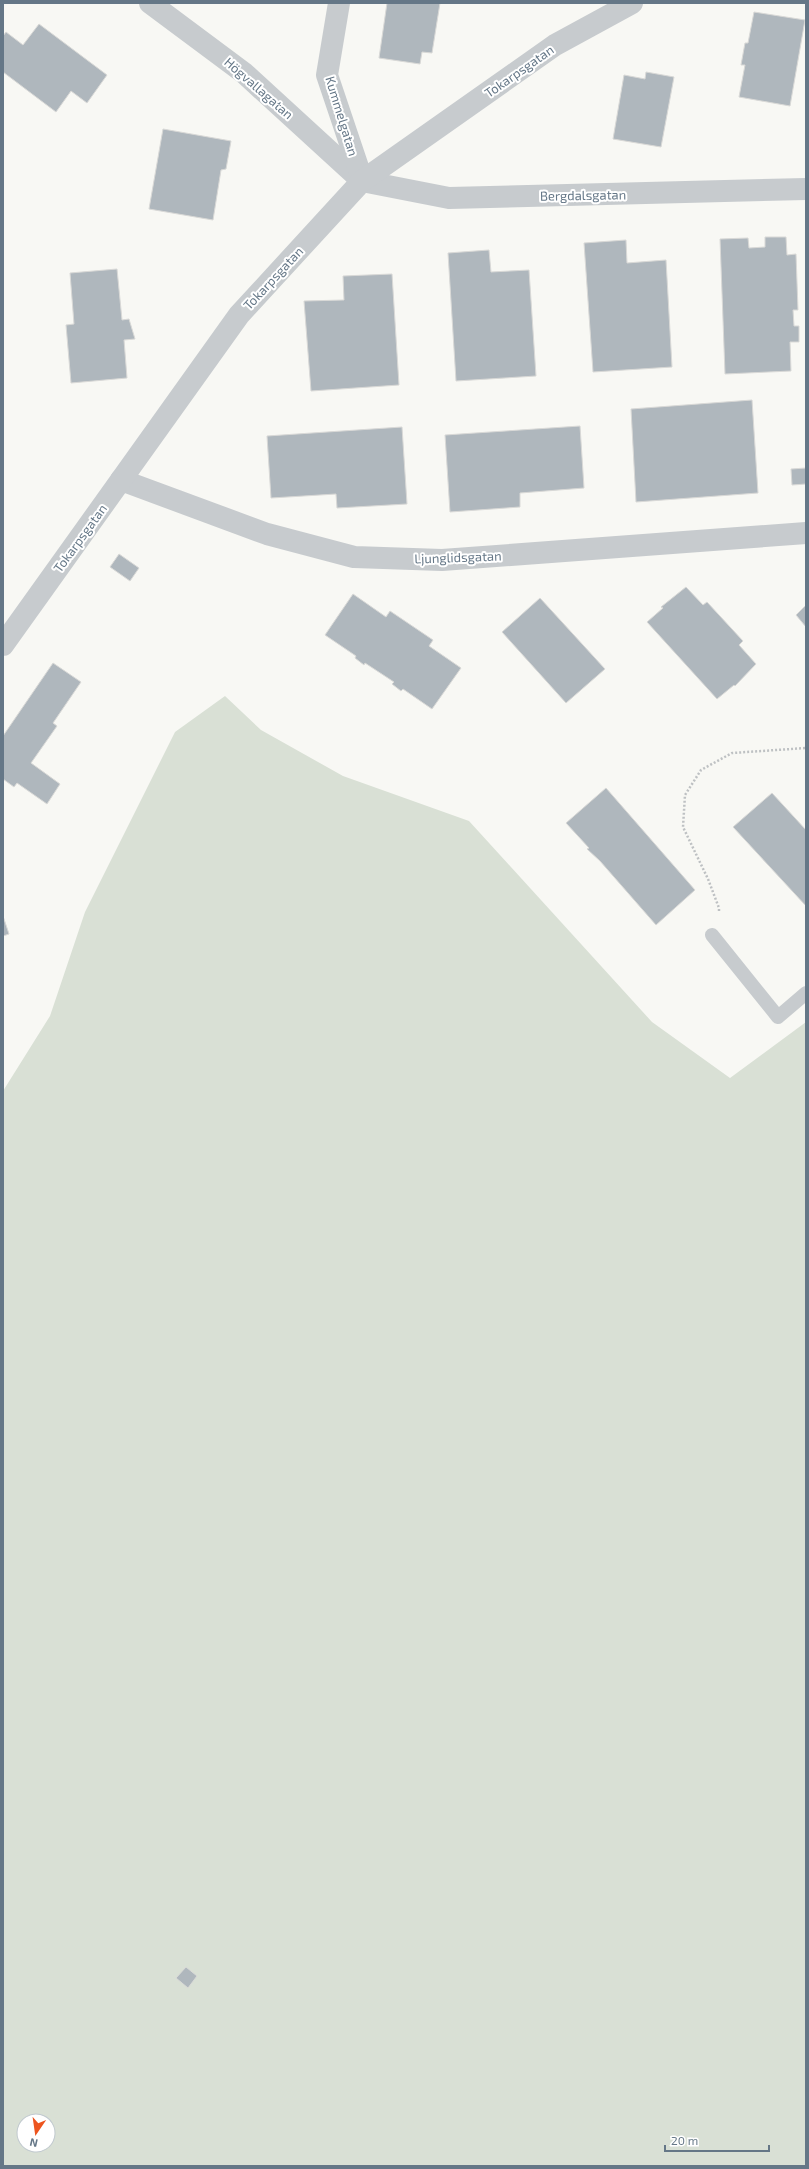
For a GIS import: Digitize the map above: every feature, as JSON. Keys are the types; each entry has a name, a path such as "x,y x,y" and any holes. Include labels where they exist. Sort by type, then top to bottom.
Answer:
{"street":[{"name":"Högvallagatan","path":"150,3 244,73 362,181"},
{"name":"Kummelgatan","path":"339,3 327,76 362,181"},
{"name":"Tokarpsgatan","path":"3,645 239,315 362,181 555,45 632,3"},
{"name":"Bergdalsgatan","path":"362,181 448,198 806,189"},
{"name":"Ljunglidsgatan","path":"121,480 266,534 354,556 442,560 806,533"}],"lane":[{"path":"712,935 778,1017 806,993"}],"path":[{"path":"712,935 719,908 708,879 683,827 685,795 701,770 732,753 806,748"}],"shaded area":[{"path":"225,696 261,730 343,776 469,821 652,1022 730,1078 806,1022 806,2166 3,2166 3,1091 50,1016 85,912 175,732"}],"building":[{"path":"387,3 440,3 432,53 422,52 420,64 379,58"},
{"path":"754,12 805,20 790,106 739,97 745,65 741,65 745,43 748,43"},
{"path":"39,24 107,75 87,103 71,91 56,112 3,72 3,36 6,32 23,45"},
{"path":"646,72 674,77 661,147 613,139 624,75 645,79"},
{"path":"163,129 231,141 226,169 221,170 213,220 149,209"},
{"path":"765,237 786,237 787,255 796,254 798,310 793,310 794,326 799,326 799,342 790,342 791,371 725,374 720,239 748,238 749,248 765,247"},
{"path":"626,240 627,263 666,260 672,367 593,372 584,243"},
{"path":"489,250 491,272 529,270 536,376 456,381 448,253"},
{"path":"117,269 122,320 129,319 135,339 124,340 127,378 71,383 66,325 74,324 70,273"},
{"path":"392,274 399,385 311,391 304,301 344,300 343,276"},
{"path":"752,400 758,493 636,502 631,409"},
{"path":"580,426 584,488 520,493 520,507 450,512 445,435"},
{"path":"402,427 407,504 337,508 336,494 271,498 267,436"},
{"path":"806,468 806,484 792,485 791,469"},
{"path":"119,554 139,568 130,581 110,567"},
{"path":"686,587 703,605 707,602 743,641 739,645 756,664 735,686 734,685 717,699 647,622 663,608 661,607"},
{"path":"353,594 386,617 390,611 433,640 429,646 461,668 432,709 403,689 401,691 392,684 394,682 365,663 364,665 355,658 356,656 325,635"},
{"path":"540,598 605,669 566,703 502,632"},
{"path":"806,605 806,627 796,615"},
{"path":"53,663 81,682 53,723 57,726 31,763 60,784 47,804 17,783 14,787 3,779 3,736"},
{"path":"606,788 695,890 656,925 600,861 587,849 589,848 566,823"},
{"path":"772,793 806,830 806,906 733,827"},
{"path":"3,916 9,934 3,936"},
{"path":"186,1967 197,1976 188,1988 176,1978"}]}
